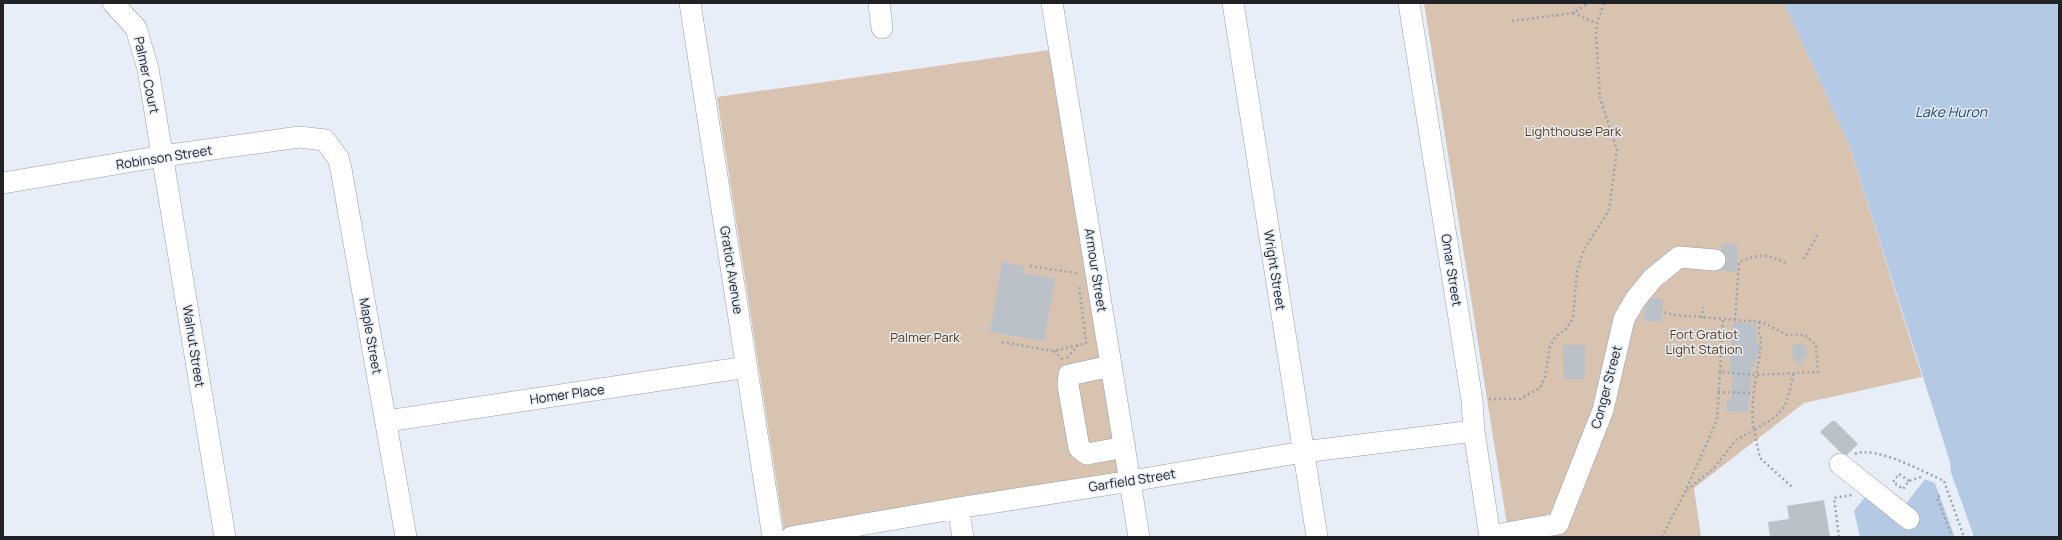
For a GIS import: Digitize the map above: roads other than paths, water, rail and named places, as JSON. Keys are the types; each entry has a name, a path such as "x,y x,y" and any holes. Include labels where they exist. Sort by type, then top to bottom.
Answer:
{"street":[{"name":"Palmer Court","path":"113,3 130,19 140,38 148,69 163,156"},
{"name":"Gratiot Avenue","path":"690,3 773,537"},
{"path":"879,3 882,28"},
{"name":"Armour Street","path":"1052,3 1140,537"},
{"name":"Wright Street","path":"1233,3 1317,537"},
{"name":"Omar Street","path":"1409,3 1472,400 1474,431 1490,537"},
{"name":"Robinson Street","path":"3,183 163,156 299,137 324,140"},
{"name":"Maple Street","path":"324,140 338,158 341,169 387,421 406,537"},
{"name":"Walnut Street","path":"163,156 225,537"},
{"name":"Conger Street","path":"1490,537 1558,524 1603,410 1624,319 1631,306 1653,278 1679,257 1715,260"},
{"path":"1111,366 1069,376 1068,385 1079,448 1087,454 1125,446"},
{"name":"Homer Place","path":"387,421 747,368"},
{"name":"Garfield Street","path":"791,537 958,508 1303,452 1474,431"},
{"path":"1840,464 1909,519"},
{"path":"958,508 963,537"}],"water":[{"name":"Lake Huron","path":"1784,3 2059,3 2059,537 1974,537 1951,473 1950,462 1849,144"},
{"path":"1925,479 1935,483 1955,537 1860,537 1854,511 1865,497 1904,506"}],"park label":[{"name":"Lighthouse Park","path":"1573,131"},
{"name":"Palmer Park","path":"925,337"},
{"name":"Fort Gratiot Light Station","path":"1704,342"}]}
